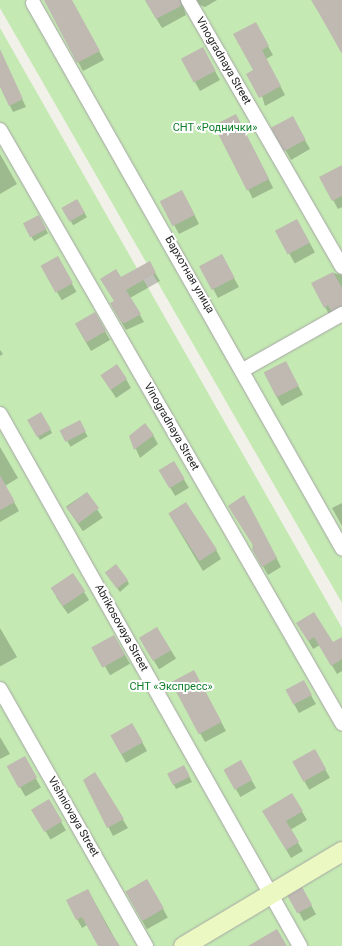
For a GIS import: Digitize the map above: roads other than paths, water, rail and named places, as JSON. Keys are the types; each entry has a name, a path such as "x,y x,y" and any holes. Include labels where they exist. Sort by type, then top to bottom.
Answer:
{"street":[{"name":"Vinogradnaya Street","path":"188,0 342,267"},
{"name":"Бархотная улица","path":"33,3 243,370 342,548"},
{"name":"Vinogradnaya Street","path":"0,130 342,723"},
{"path":"243,370 342,314"},
{"name":"Abrikosovaya Street","path":"0,414 300,946"},
{"name":"Vishniovaya Street","path":"0,689 146,946"},
{"path":"183,946 342,851"}],"park label":[{"name":"СНТ «Роднички»","path":"215,128"},
{"name":"СНТ «Экспресс»","path":"171,687"}]}
